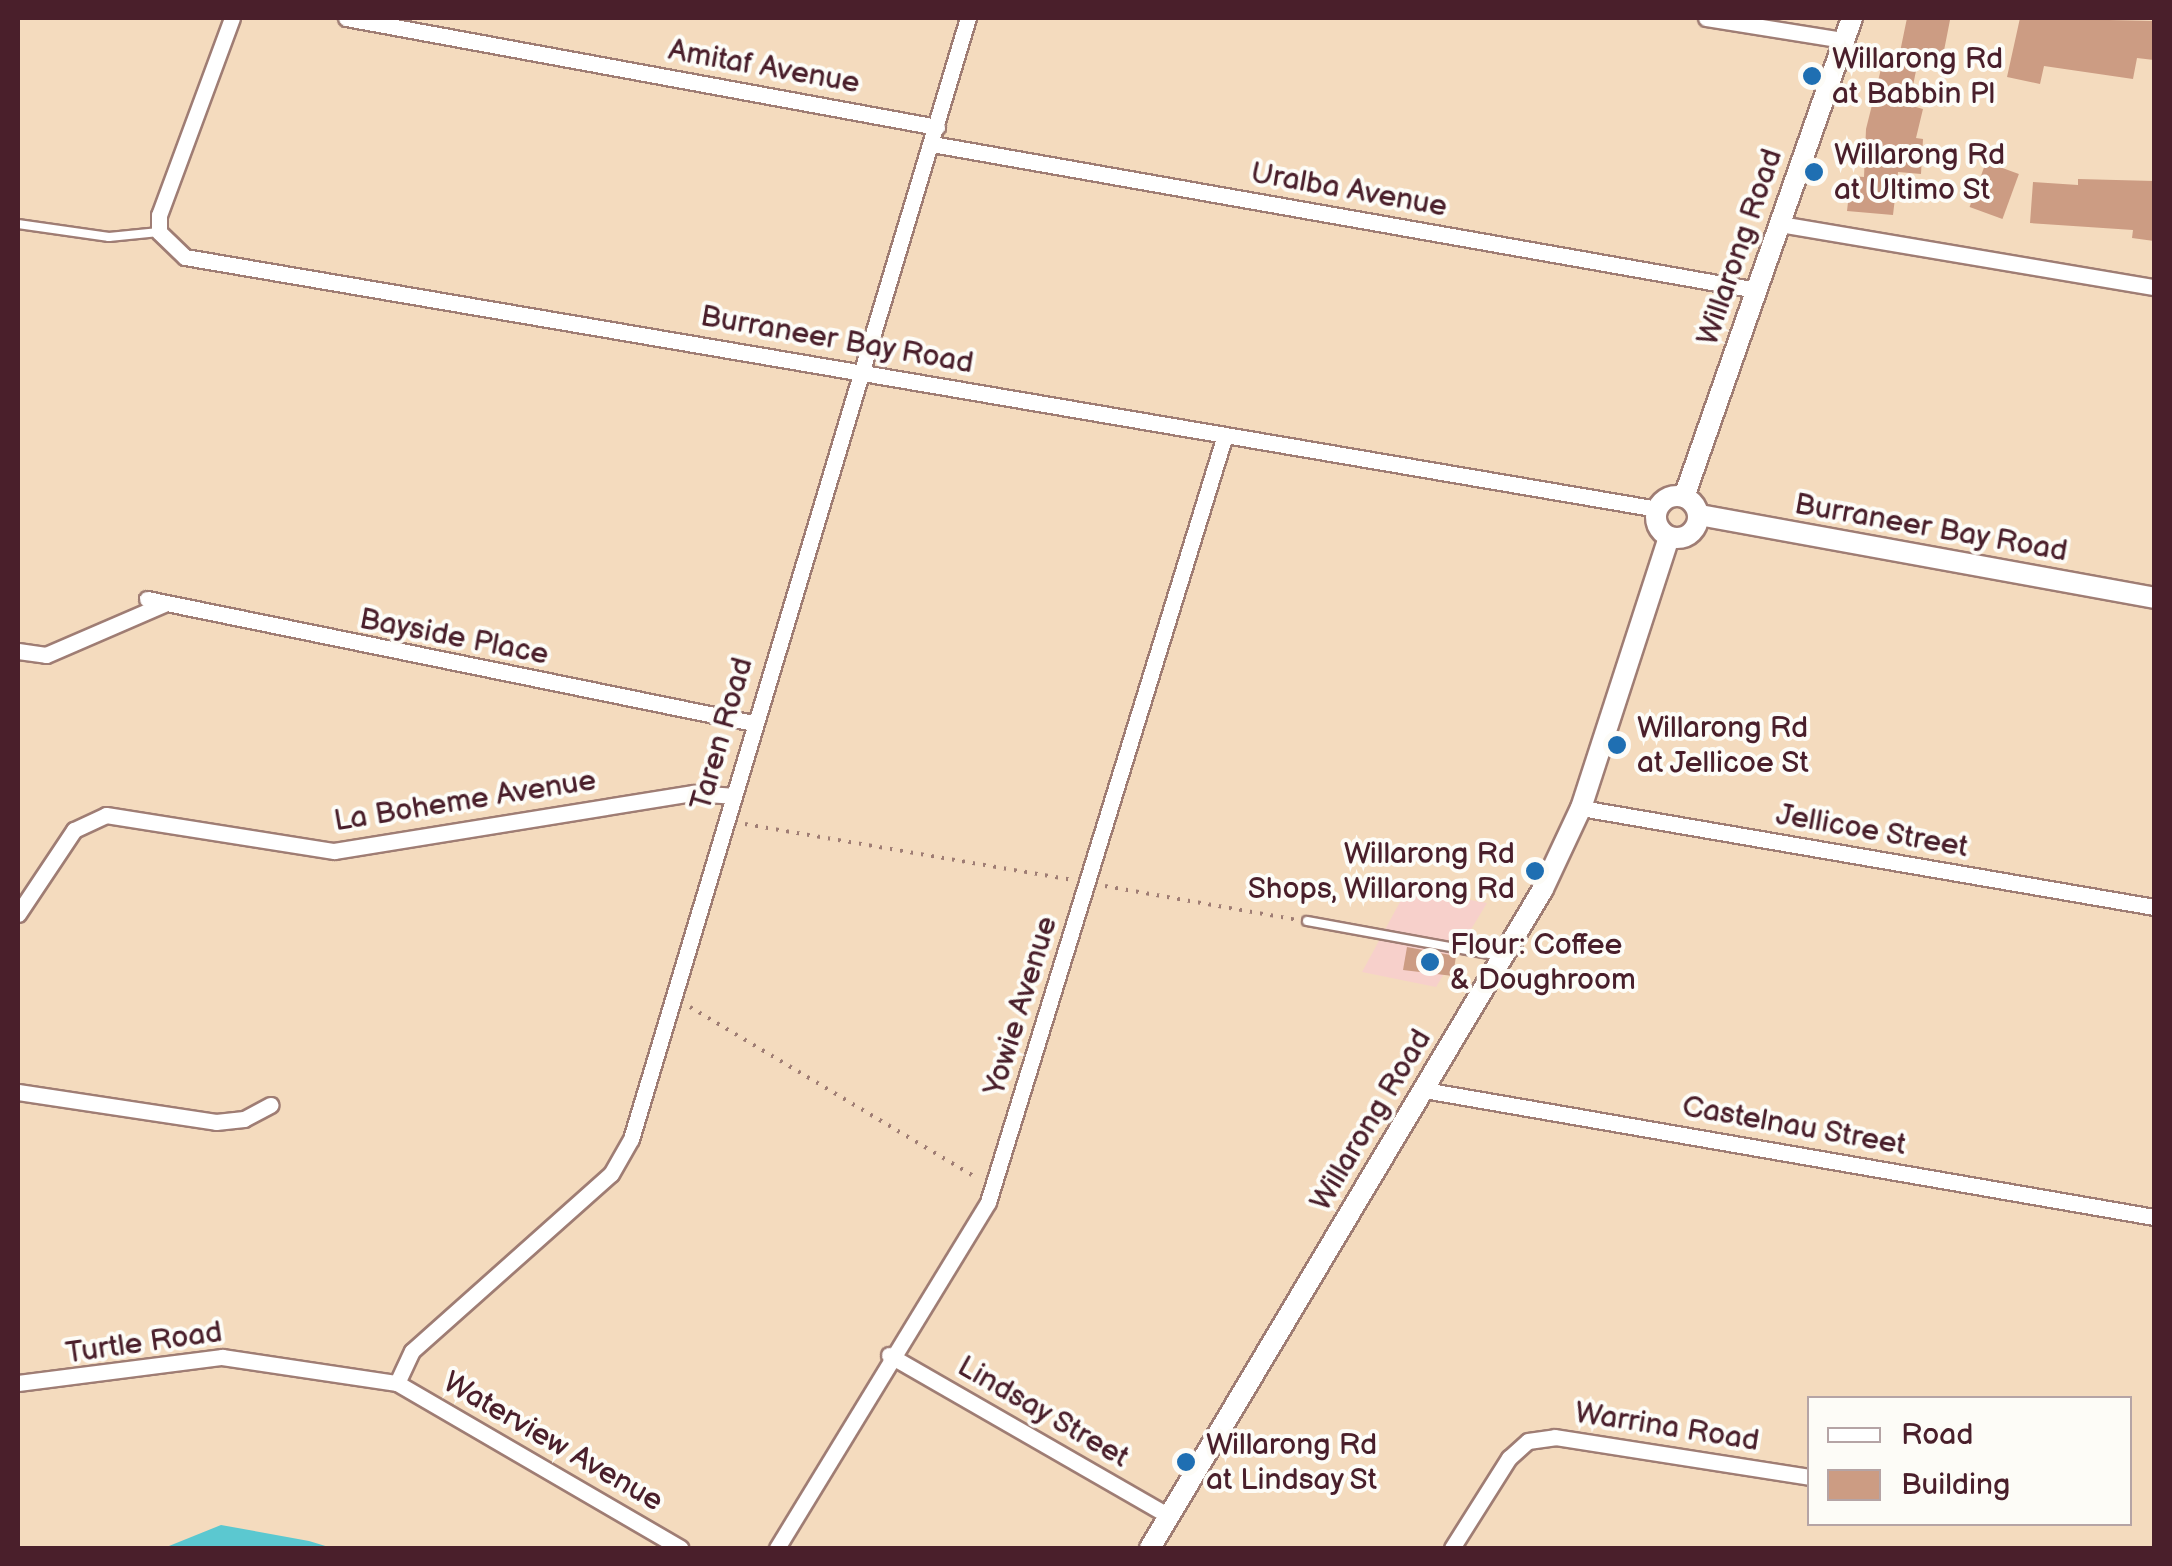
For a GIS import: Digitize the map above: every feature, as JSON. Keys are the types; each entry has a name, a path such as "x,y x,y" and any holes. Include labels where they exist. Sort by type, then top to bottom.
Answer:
{"street":[{"path":"159,232 232,18"},
{"name":"Amitaf Avenue","path":"346,18 937,127"},
{"name":"Taren Road","path":"397,1383 412,1351 611,1174 630,1139 968,18"},
{"path":"1706,18 1844,40"},
{"name":"Willarong Road","path":"1684,497 1852,18"},
{"name":"Uralba Avenue","path":"932,144 1757,290"},
{"path":"1780,224 2154,287"},
{"name":"Burraneer Bay Road","path":"159,232 185,257 206,262 1658,509"},
{"name":"Yowie Avenue","path":"777,1548 889,1355 993,1188 1224,438"},
{"path":"1684,497 1698,515 1690,534 1669,537 1658,527 1658,509 1668,498 1684,497"},
{"name":"Burraneer Bay Road","path":"1698,515 2154,598"},
{"name":"Willarong Road","path":"1153,1548 1504,957 1581,808 1669,537"},
{"name":"Bayside Place","path":"146,600 753,723"},
{"path":"18,651 46,655 164,604"},
{"name":"La Boheme Avenue","path":"18,914 74,830 106,814 334,850 704,792 732,796"},
{"name":"Jellicoe Street","path":"1581,808 2154,907"},
{"name":"Castelnau Street","path":"1424,1090 2154,1217"},
{"path":"18,1092 216,1122 244,1119 270,1105"},
{"name":"Lindsay Street","path":"889,1355 1169,1516"},
{"name":"Turtle Road","path":"18,1383 222,1357 397,1383"},
{"name":"Waterview Avenue","path":"397,1383 681,1548"},
{"name":"Warrina Road","path":"1452,1548 1509,1458 1528,1441 1554,1437 1807,1477"}],"lane":[{"path":"18,224 110,237 159,232"},
{"path":"1307,921 1504,957"}],"path":[{"path":"725,820 1307,921"},
{"path":"673,997 993,1188"}],"shaded area":[{"path":"1407,889 1487,903 1436,987 1362,972"}],"water":[{"path":"221,1525 309,1541 332,1548 164,1548"}],"building":[{"path":"1907,18 1950,20 1940,71 1917,66 1909,105 1923,109 1916,138 1923,139 1921,174 1898,172 1893,215 1847,211 1851,176 1864,177 1866,129 1886,49 1900,52"},
{"path":"2020,18 2154,21 2154,60 2137,58 2133,79 2044,66 2040,84 2007,77"},
{"path":"1986,162 2019,174 2002,219 1970,207"},
{"path":"2078,179 2154,181 2154,241 2132,238 2133,230 2030,223 2033,182 2078,185"},
{"name":"Flour: Coffee & Doughroom","path":"1407,947 1456,956 1453,976 1403,970"}],"place":[{"name":"Willarong Rd at Babbin Pl","path":"1812,76"},
{"name":"Willarong Rd at Ultimo St","path":"1814,172"},
{"name":"Willarong Rd at Jellicoe St","path":"1617,745"},
{"name":"Willarong Rd Shops, Willarong Rd","path":"1535,871"},
{"name":"Flour: Coffee & Doughroom","path":"1430,962"},
{"name":"Willarong Rd at Lindsay St","path":"1186,1462"}]}
